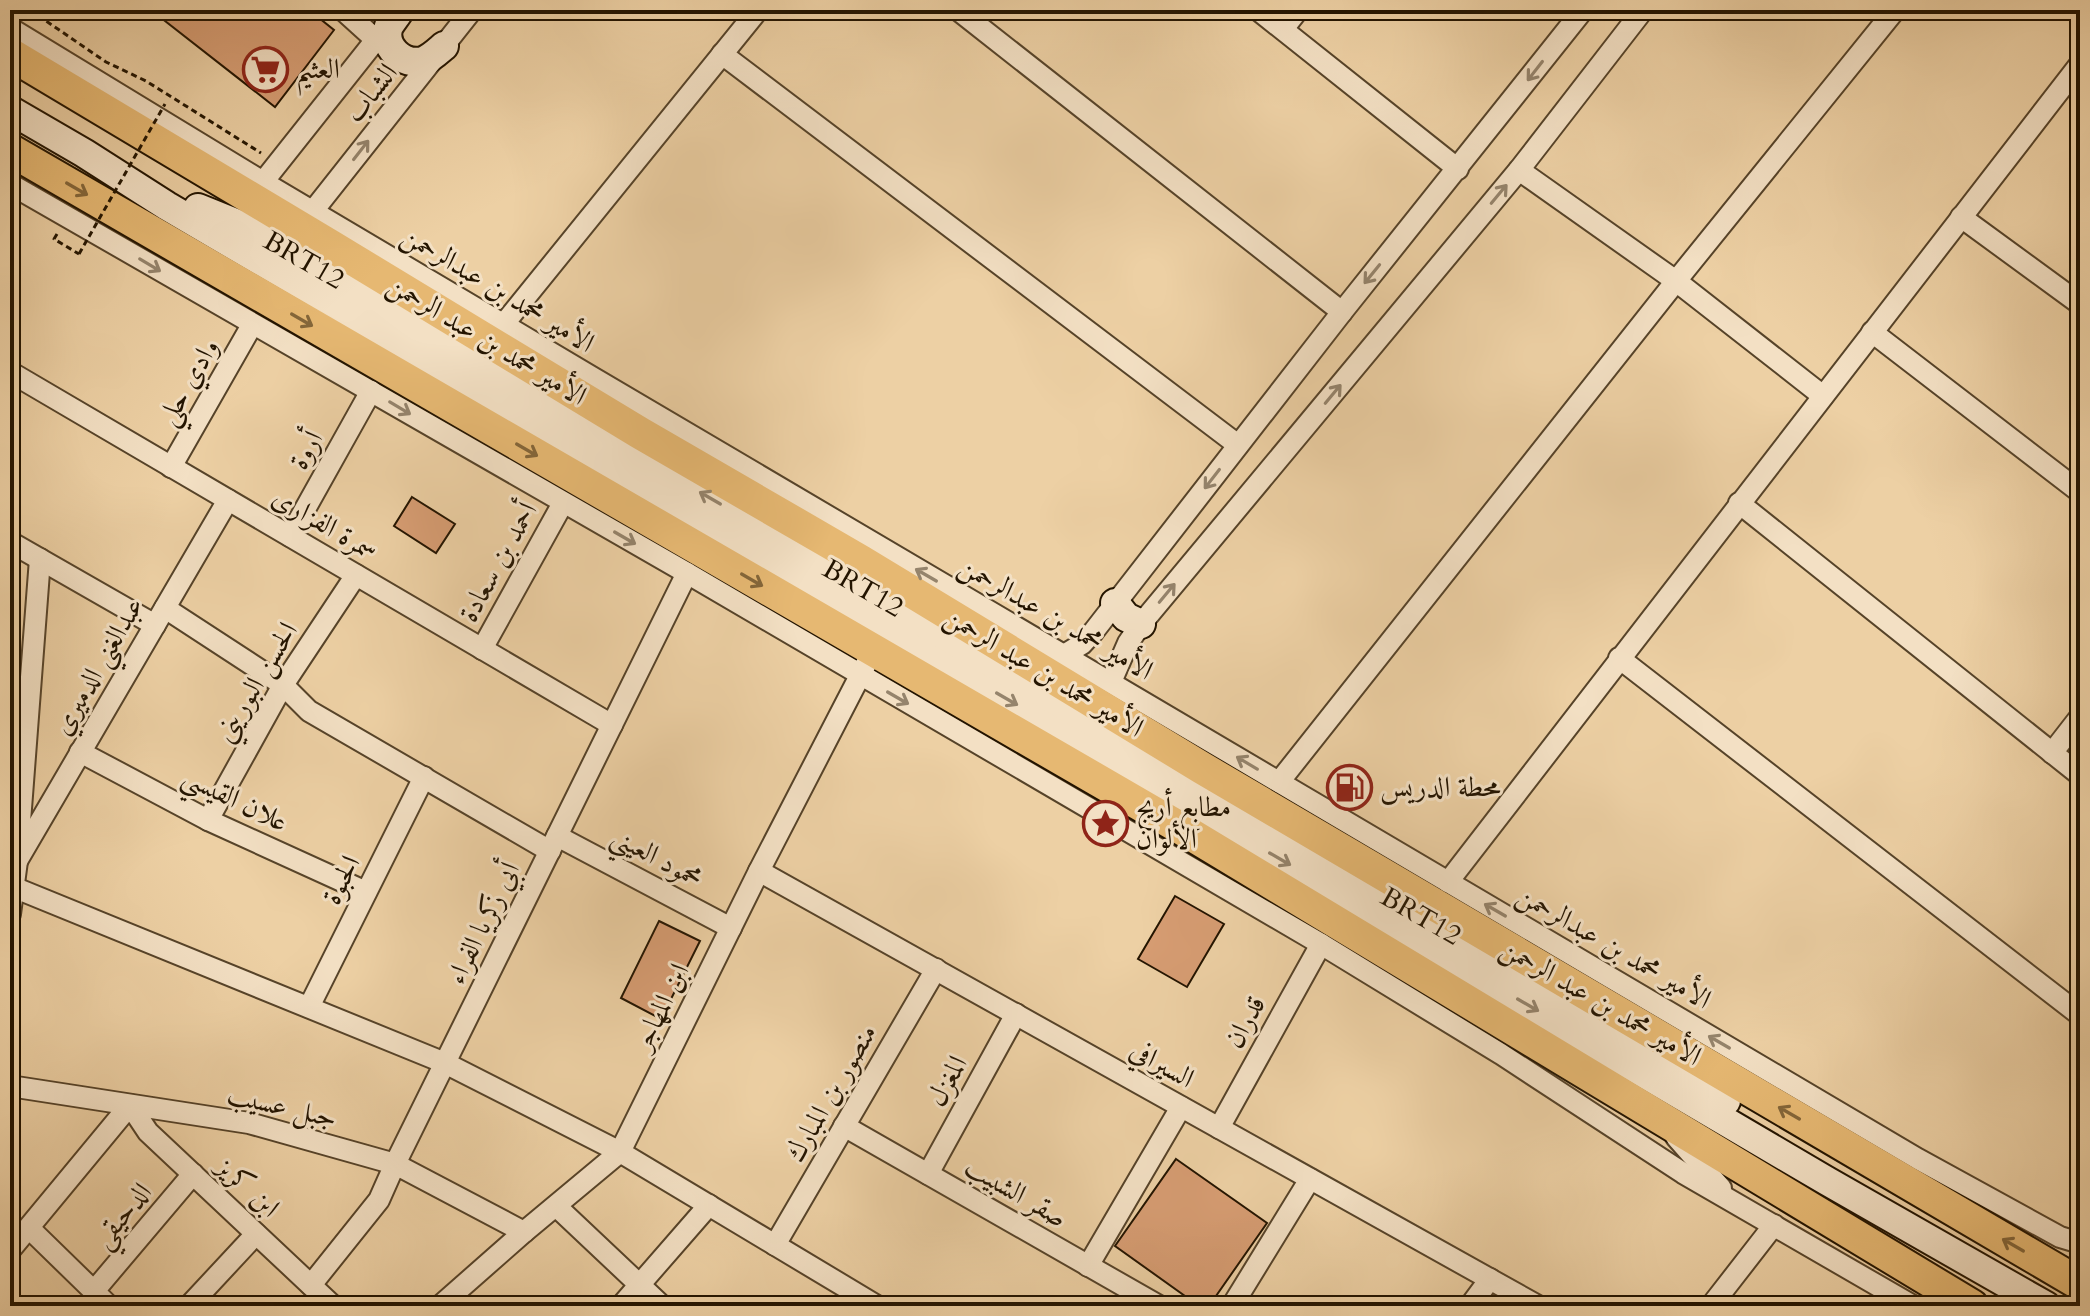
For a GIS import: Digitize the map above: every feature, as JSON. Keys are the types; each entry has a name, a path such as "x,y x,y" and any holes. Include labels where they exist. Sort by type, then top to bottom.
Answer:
{"main road":[{"path":"400,10 388,29 388,41 403,59 414,62 426,60 444,46"},
{"name":"الأمير محمد بن عبد الرحمن","path":"10,54 640,433 866,552 1202,768 2080,1284"},
{"name":"BRT12","path":"10,110 167,206 1827,1181 2046,1306"},
{"path":"10,150 866,663 1177,826 1972,1306"},
{"path":"592,377 640,433"},
{"path":"1115,603 1126,617 1141,624"}],"street":[{"path":"343,10 375,39"},
{"name":"الشباب","path":"263,182 400,10"},
{"name":"الشباب","path":"313,211 472,10"},
{"path":"503,325 758,10"},
{"path":"958,10 1342,312"},
{"path":"1258,10 1458,169"},
{"path":"1283,29 1298,10"},
{"path":"1064,655 1082,644 1115,603 1583,10"},
{"path":"1111,682 1128,643 1141,624 1519,170 1643,10"},
{"path":"1279,782 1895,10"},
{"name":"الأمير محمد بن عبدالرحمن","path":"10,28 592,377 866,552 1064,655 1918,1159 2060,1237 2080,1243"},
{"path":"722,54 1238,445"},
{"path":"1448,882 1961,217 2073,86 2080,64"},
{"path":"1519,170 1676,281 1823,396"},
{"path":"10,184 687,573 866,663 1501,1054 1683,1173 1906,1304"},
{"path":"1961,217 2080,304"},
{"name":"وادي حلي","path":"171,467 252,325"},
{"path":"1872,332 2080,492"},
{"name":"سمرة الفزارى","path":"10,372 612,725"},
{"name":"أروة","path":"290,536 371,391"},
{"name":"عبدالغني الدميري","path":"17,861 228,500"},
{"name":"أحمد بن سعادة","path":"482,649 563,503"},
{"path":"1739,503 2080,775"},
{"path":"12,544 160,616"},
{"name":"عبدالغني الدميري","path":"10,914 17,861 40,559"},
{"name":"أبي زكريا الفراء","path":"311,1285 379,1200 687,573"},
{"name":"الحسن البوريني","path":"208,820 283,685 356,575"},
{"name":"محمود العيني","path":"160,616 283,685 309,711 424,777 731,928"},
{"path":"1619,658 2080,1015"},
{"name":"ابن المهاجر","path":"440,1306 620,1152 866,663"},
{"path":"2052,753 2080,717"},
{"name":"علان القيسي","path":"80,752 208,820 366,892"},
{"name":"الحبوة","path":"309,1007 424,777"},
{"name":"السيرافي","path":"759,871 1538,1306"},
{"path":"13,887 445,1063 620,1152 877,1306"},
{"name":"قدران","path":"1219,1128 1321,944"},
{"name":"منصور بن المبارك","path":"775,1245 936,969"},
{"name":"المغزل","path":"928,1174 1016,1014"},
{"name":"جبل عسيب","path":"10,1086 249,1123 395,1164 524,1232"},
{"path":"10,1250 130,1105"},
{"name":"ابن كريز","path":"130,1105 148,1132 333,1306"},
{"path":"1088,1266 1181,1107"},
{"path":"1663,1121 1716,1183 1742,1206"},
{"name":"صقر الشبيب","path":"844,1126 1159,1306"},
{"path":"1858,1154 1918,1159"},
{"name":"الدحيقي","path":"94,1291 193,1174"},
{"path":"1232,1306 1310,1179"},
{"path":"621,1306 709,1205"},
{"path":"556,1206 662,1306"},
{"path":"1711,1306 1774,1225"},
{"path":"29,1228 109,1306"},
{"path":"200,1302 256,1234"},
{"path":"1470,1306 1490,1279"}],"path":[{"path":"30,10 106,62 146,81 278,163"},
{"path":"66,236 59,231 54,239 79,254 165,104"}],"building":[{"name":"العثيم","path":"151,10 309,10 334,30 275,107"},
{"path":"412,497 455,524 436,553 394,526"},
{"path":"1175,896 1224,924 1187,987 1138,959"},
{"path":"659,921 700,941 661,1019 621,998"},
{"path":"1176,1159 1267,1223 1209,1306 1199,1306 1115,1246"}],"place":[{"name":"العثيم","path":"265,69"},
{"name":"محطة الدريس","path":"1349,787"},
{"name":"مطابع أريج الألوان","path":"1105,823"}]}
